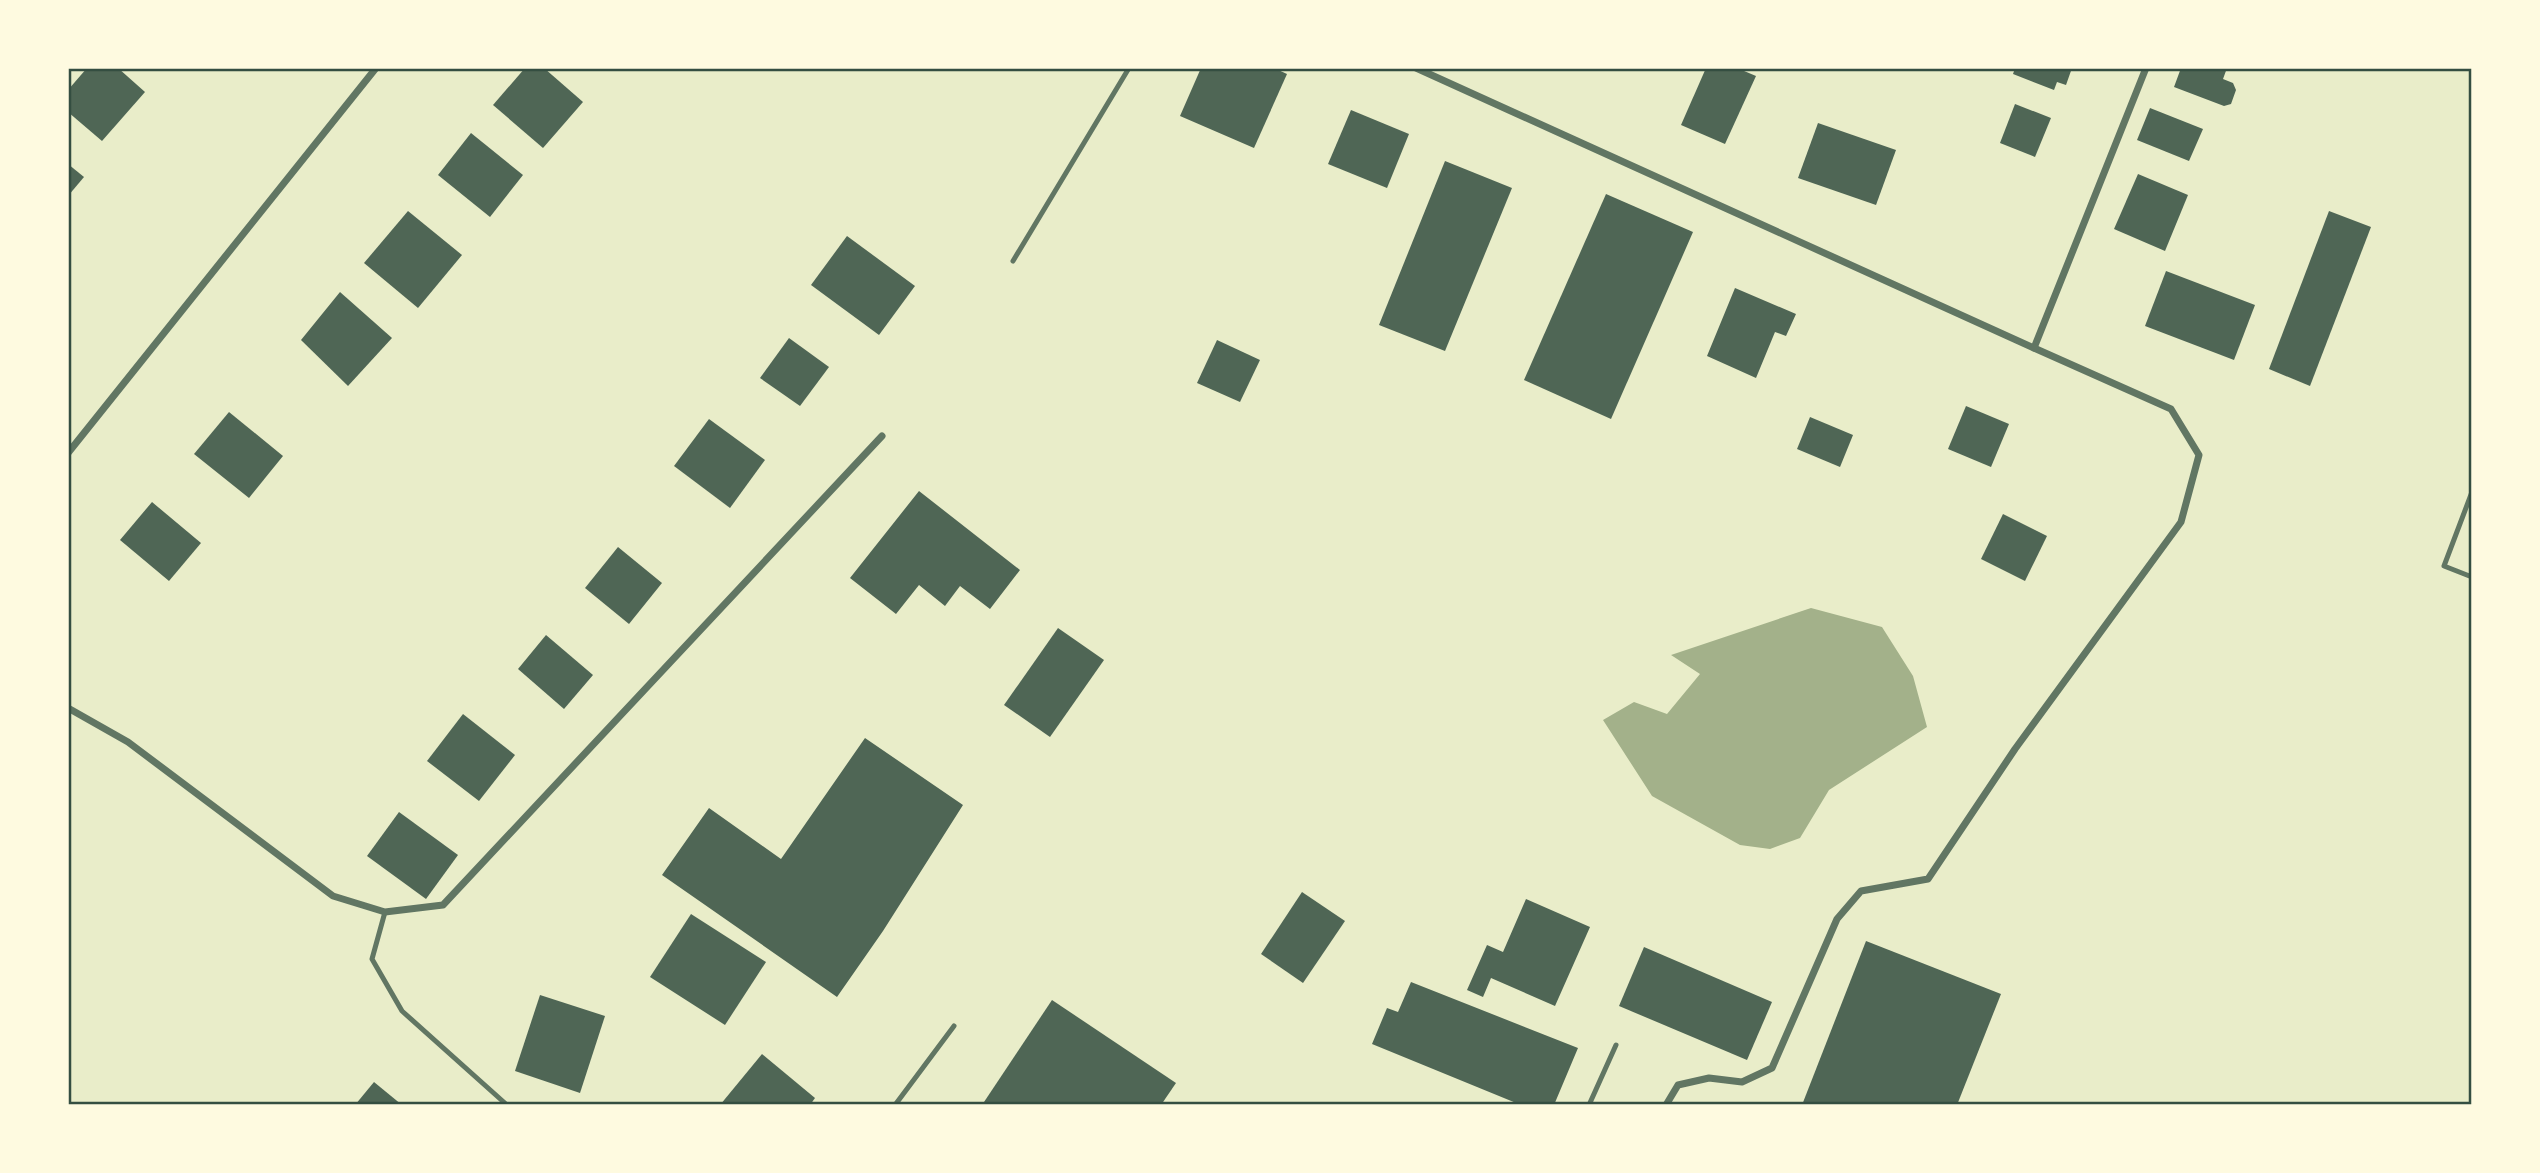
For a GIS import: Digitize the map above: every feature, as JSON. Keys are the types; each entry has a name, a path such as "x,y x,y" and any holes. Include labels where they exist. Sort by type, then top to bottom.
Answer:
{"street":[{"path":"68,453 376,68"},
{"path":"1416,68 2171,409 2199,455 2181,523 2014,749 1928,878 1861,891 1836,919 1772,1068 1742,1082 1709,1078 1678,1085 1666,1105"},
{"path":"2034,348 2146,68"},
{"path":"68,708 128,742 332,896 385,912 443,905 882,436"}],"lane":[{"path":"1013,261 1129,68"},
{"path":"2472,492 2444,566 2472,577"},
{"path":"385,912 372,959 402,1012 507,1105"},
{"path":"895,1105 954,1026"},
{"path":"1589,1105 1616,1045"}],"shaded area":[{"path":"1811,608 1882,627 1913,676 1927,727 1829,790 1800,838 1770,849 1740,845 1652,796 1603,720 1634,702 1667,714 1700,674 1671,655"}],"building":[{"path":"87,68 118,68 145,92 102,141 68,112 68,90"},
{"path":"525,68 544,68 583,102 543,148 493,105"},
{"path":"1201,68 1274,68 1287,74 1254,148 1180,116"},
{"path":"1706,68 1737,68 1756,76 1725,144 1681,125"},
{"path":"2015,68 2072,68 2066,85 2057,82 2054,90 2013,74"},
{"path":"2181,68 2227,68 2223,79 2233,83 2236,90 2231,104 2224,106 2174,87"},
{"path":"2015,104 2051,118 2035,157 2000,143"},
{"path":"2150,108 2203,129 2189,161 2137,140"},
{"path":"1351,110 1409,134 1387,188 1328,164"},
{"path":"1818,123 1896,150 1876,205 1798,178"},
{"path":"471,133 523,175 490,217 438,175"},
{"path":"1445,161 1512,188 1445,351 1379,325"},
{"path":"68,164 84,177 68,196"},
{"path":"2138,174 2188,195 2165,251 2114,229"},
{"path":"1606,194 1693,232 1611,419 1524,380"},
{"path":"408,211 462,255 418,308 364,263"},
{"path":"2329,211 2371,227 2310,386 2269,369"},
{"path":"847,236 915,286 879,335 811,285"},
{"path":"2166,271 2255,305 2234,360 2145,326"},
{"path":"1735,288 1796,314 1786,336 1775,332 1756,378 1707,356"},
{"path":"340,292 392,338 348,386 301,340"},
{"path":"789,338 829,367 800,406 760,378"},
{"path":"1217,340 1260,360 1240,402 1197,383"},
{"path":"1966,406 2009,424 1991,467 1948,449"},
{"path":"229,412 283,456 249,498 194,454"},
{"path":"1810,417 1853,435 1840,467 1797,449"},
{"path":"709,419 765,460 730,508 674,466"},
{"path":"919,491 1020,570 990,609 960,586 945,606 919,585 896,614 850,578"},
{"path":"152,502 201,543 169,581 120,540"},
{"path":"2003,514 2047,536 2025,581 1981,559"},
{"path":"618,547 662,583 629,624 585,588"},
{"path":"1058,628 1104,660 1050,737 1004,705"},
{"path":"546,635 593,675 564,709 518,669"},
{"path":"463,714 515,755 479,801 427,761"},
{"path":"865,738 963,805 883,931 837,997 662,875 709,808 781,859"},
{"path":"399,812 458,855 426,899 367,856"},
{"path":"1302,892 1345,921 1303,983 1261,954"},
{"path":"1526,899 1590,927 1555,1006 1491,978 1483,997 1467,990 1487,945 1503,952"},
{"path":"691,914 766,962 725,1025 650,977"},
{"path":"1866,941 2001,994 1957,1105 1802,1105"},
{"path":"1644,947 1772,1002 1747,1060 1619,1006"},
{"path":"1411,982 1578,1048 1554,1105 1521,1105 1372,1044 1387,1008 1398,1012"},
{"path":"540,995 605,1016 580,1093 515,1071"},
{"path":"1052,1000 1176,1083 1161,1105 982,1105"},
{"path":"762,1054 815,1098 810,1105 720,1105"},
{"path":"374,1082 402,1105 355,1105"}]}
